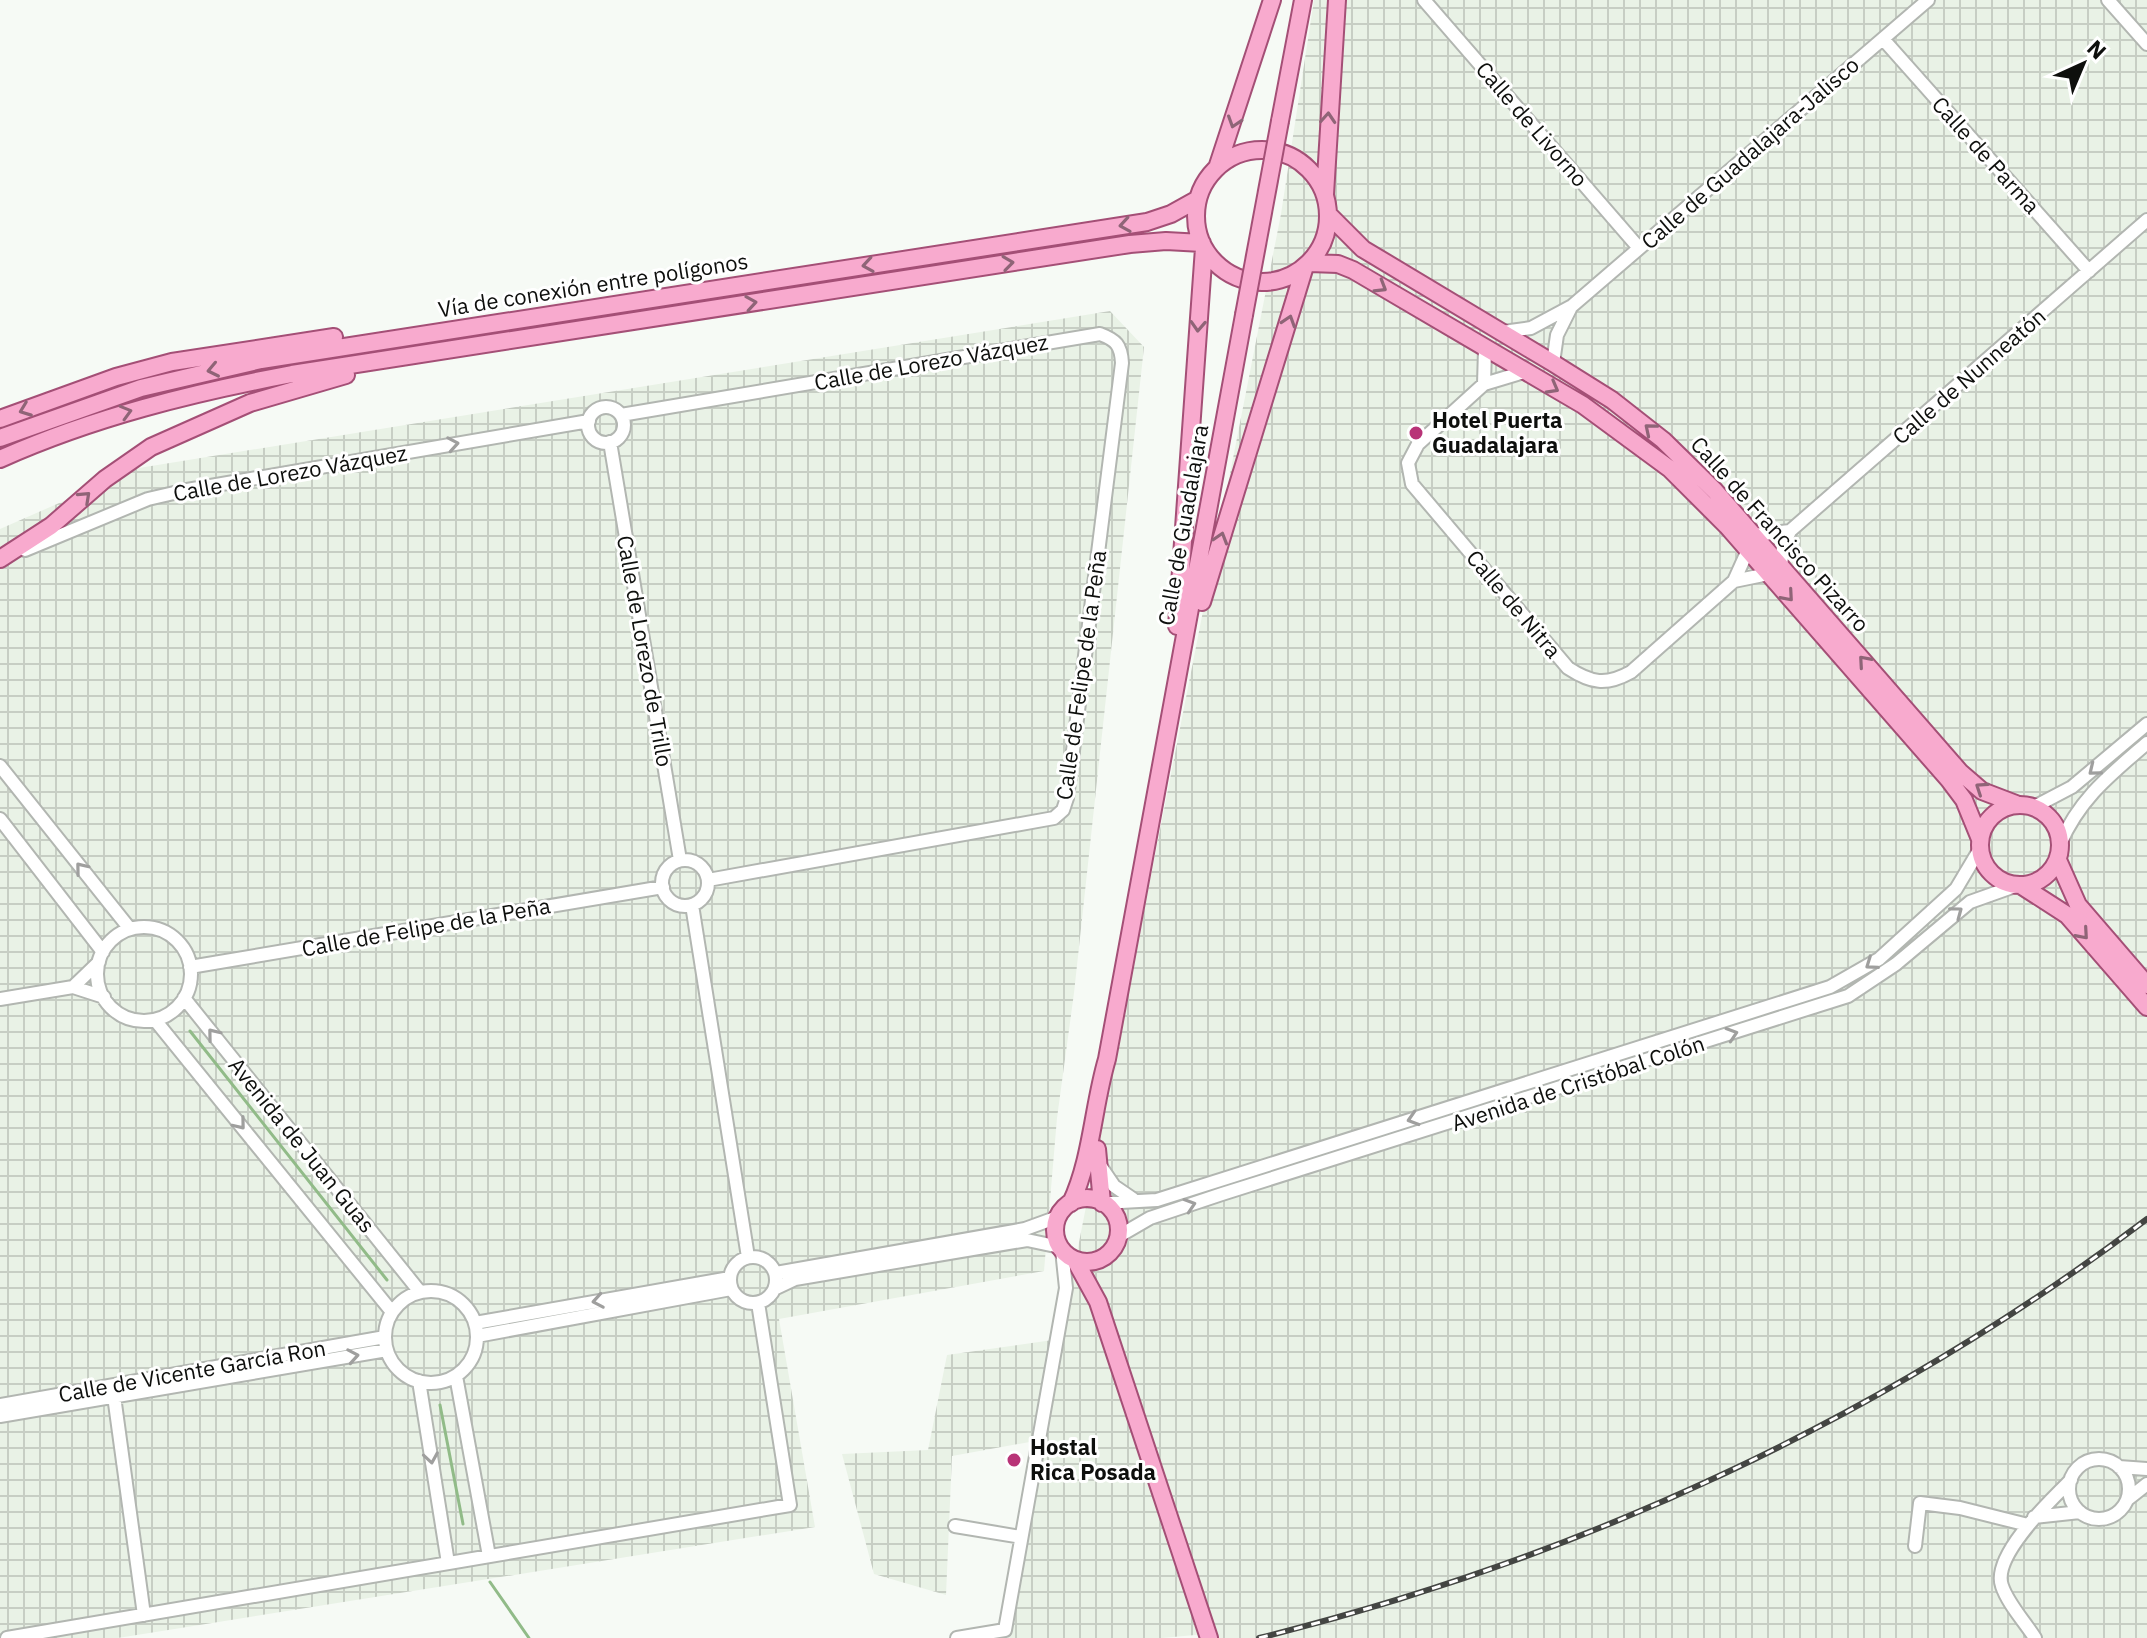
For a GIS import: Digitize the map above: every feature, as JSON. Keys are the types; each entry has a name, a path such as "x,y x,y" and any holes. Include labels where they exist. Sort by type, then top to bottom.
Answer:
{"main road":[{"path":"1168,736 1187,516 1203,246 1196,222 1198,199 1218,165 1272,0"},
{"name":"Calle de Guadalajara","path":"1102,1203 1096,1158 1107,1059 1303,0"},
{"path":"1149,837 1164,796 1203,595 1307,264 1322,244 1328,214 1325,196 1337,0"},
{"path":"1218,165 1240,153 1261,150 1282,153 1300,162 1315,177 1325,196"},
{"name":"Vía de conexión entre polígonos","path":"0,438 105,399 193,374 330,348 1147,222 1171,214 1198,199"},
{"name":"Calle de Francisco Pizarro","path":"1328,214 1363,249 1553,363 1654,432 1700,474 1751,542 1957,789 1980,843"},
{"path":"1166,241 1194,261 1201,280"},
{"name":"Vía de conexión entre polígonos","path":"0,459 106,418 201,392 307,371 1166,241 1203,246"},
{"path":"1203,246 1225,270 1251,281 1280,279 1307,264"},
{"name":"Calle de Francisco Pizarro","path":"1307,264 1345,266 1594,412 1637,442 1751,542"},
{"path":"0,419 116,377 201,356 599,297 677,295"},
{"path":"0,559 51,526 134,457 183,431 250,403 345,375 487,353 674,315"},
{"name":"Calle de Francisco Pizarro","path":"1775,570 1960,772 1982,791 2016,804"},
{"path":"2147,985 2078,905 2059,852 2053,824 2034,807 2016,804 2005,807 1987,821 1980,843 1991,871 2067,915 2147,1007"},
{"path":"2019,886 2044,876 2059,852"},
{"name":"Calle de Guadalajara","path":"1071,1203 1085,1170 1098,1089 1107,1059"},
{"path":"1071,1257 1100,1260 1113,1249 1119,1236 1116,1217 1102,1203 1088,1199 1071,1203 1058,1217 1055,1230 1071,1257 1098,1302 1209,1638"},
{"path":"1098,1302 1100,1260"}],"street":[{"name":"Calle de Livorno","path":"1424,0 1639,248"},
{"name":"Calle de Guadalajara-Jalisco","path":"1503,332 1531,328 1572,306 1928,0"},
{"path":"2108,0 2147,44"},
{"name":"Calle de Parma","path":"1883,39 2089,271"},
{"name":"Calle de Nunneatón","path":"1790,531 2147,220"},
{"name":"Calle de Guadalajara-Jalisco","path":"1553,363 1557,335 1572,306"},
{"name":"Calle de Lorezo Vázquez","path":"621,415 1100,334"},
{"name":"Calle de Felipe de la Peña","path":"708,880 1054,818 1063,810 1122,363 1121,349 1115,340 1100,334"},
{"path":"1484,384 1485,349"},
{"name":"Calle de Nitra","path":"1524,372 1484,384 1418,444 1408,463 1412,484 1568,668 1590,682 1614,682 1631,672 1734,581 1751,542"},
{"path":"613,408 621,415 624,429 610,442 592,436 589,421 594,412 613,408"},
{"name":"Calle de Lorezo Vázquez","path":"0,559 156,497 589,421"},
{"name":"Calle de Lorezo de Trillo","path":"610,442 680,860"},
{"path":"1751,542 1790,531"},
{"path":"1775,570 1790,531"},
{"name":"Calle de Nitra","path":"1734,581 1775,570"},
{"path":"2034,807 2072,787 2147,724"},
{"path":"2059,852 2073,814 2087,797 2147,743"},
{"path":"0,766 130,929"},
{"path":"0,819 101,957 97,977 104,997 121,1015 135,1021 166,1016 184,998 191,980 190,967 184,950 174,938 145,927 130,929 116,936 101,957 73,987"},
{"name":"Avenida de Cristóbal Colón","path":"1102,1203 1157,1200 1830,987 1879,959 1956,889 1980,843"},
{"path":"680,860 702,866 708,880 705,894 692,905 672,902 663,887 667,868 680,860"},
{"name":"Avenida de Cristóbal Colón","path":"1119,1236 1150,1218 1848,996 1896,964 1970,902 2019,886"},
{"name":"Calle de Felipe de la Peña","path":"190,967 663,887"},
{"path":"692,905 748,1257"},
{"path":"0,999 73,987 104,997"},
{"name":"Avenida de Juan Guas","path":"184,998 420,1292"},
{"name":"Avenida de Juan Guas","path":"155,1020 392,1312"},
{"path":"1096,1158 1114,1186 1136,1200"},
{"path":"776,1273 1025,1229 1058,1217"},
{"path":"776,1288 776,1273 762,1258 748,1257 736,1264 731,1283 739,1299 758,1303 769,1298 776,1288 795,1279 1027,1240 1071,1257"},
{"path":"957,1638 1005,1630 1071,1257"},
{"path":"1066,1288 1071,1257"},
{"path":"476,1330 731,1283"},
{"path":"437,1290 463,1303 476,1330 473,1355 456,1376 442,1382 419,1381 399,1370 386,1344 392,1312 409,1295 420,1292 437,1290"},
{"path":"7,1638 790,1505 758,1303"},
{"path":"0,1416 386,1344"},
{"name":"Calle de Vicente García Ron","path":"0,1405 386,1344"},
{"path":"456,1376 489,1556"},
{"path":"419,1381 448,1563"},
{"path":"114,1396 144,1615"},
{"path":"2035,1638 2001,1584 2002,1569 2031,1521 2077,1470 2097,1459 2119,1467 2147,1469"},
{"path":"2119,1467 2129,1487 2128,1499"},
{"path":"2071,1480 2069,1491 2080,1512 2090,1518 2113,1516 2147,1484"},
{"path":"1915,1546 1920,1503 2031,1521 2080,1512"},
{"path":"955,1526 1021,1537"}],"shaded area":[{"path":"1314,0 2147,0 2147,1638 1219,1638 1217,1633 1162,1638 1006,1638 1046,1439 952,1456 946,1595 874,1574 842,1454 928,1450 947,1355 1060,1339 1281,214"},
{"path":"1110,311 1144,347 1074,993 1057,1118 1044,1271 779,1319 815,1527 118,1638 0,1638 0,529 139,468"}],"waterway":[{"path":"190,1031 387,1280"},
{"path":"440,1405 463,1524"},
{"path":"490,1582 529,1638"}],"railway":[{"path":"1259,1638 1379,1605 1496,1567 1612,1523 1724,1474 1942,1358 2046,1291 2147,1219"}],"place":[{"name":"Hotel Puerta Guadalajara","path":"1416,433"},
{"name":"Hostal Rica Posada","path":"1014,1460"}]}
